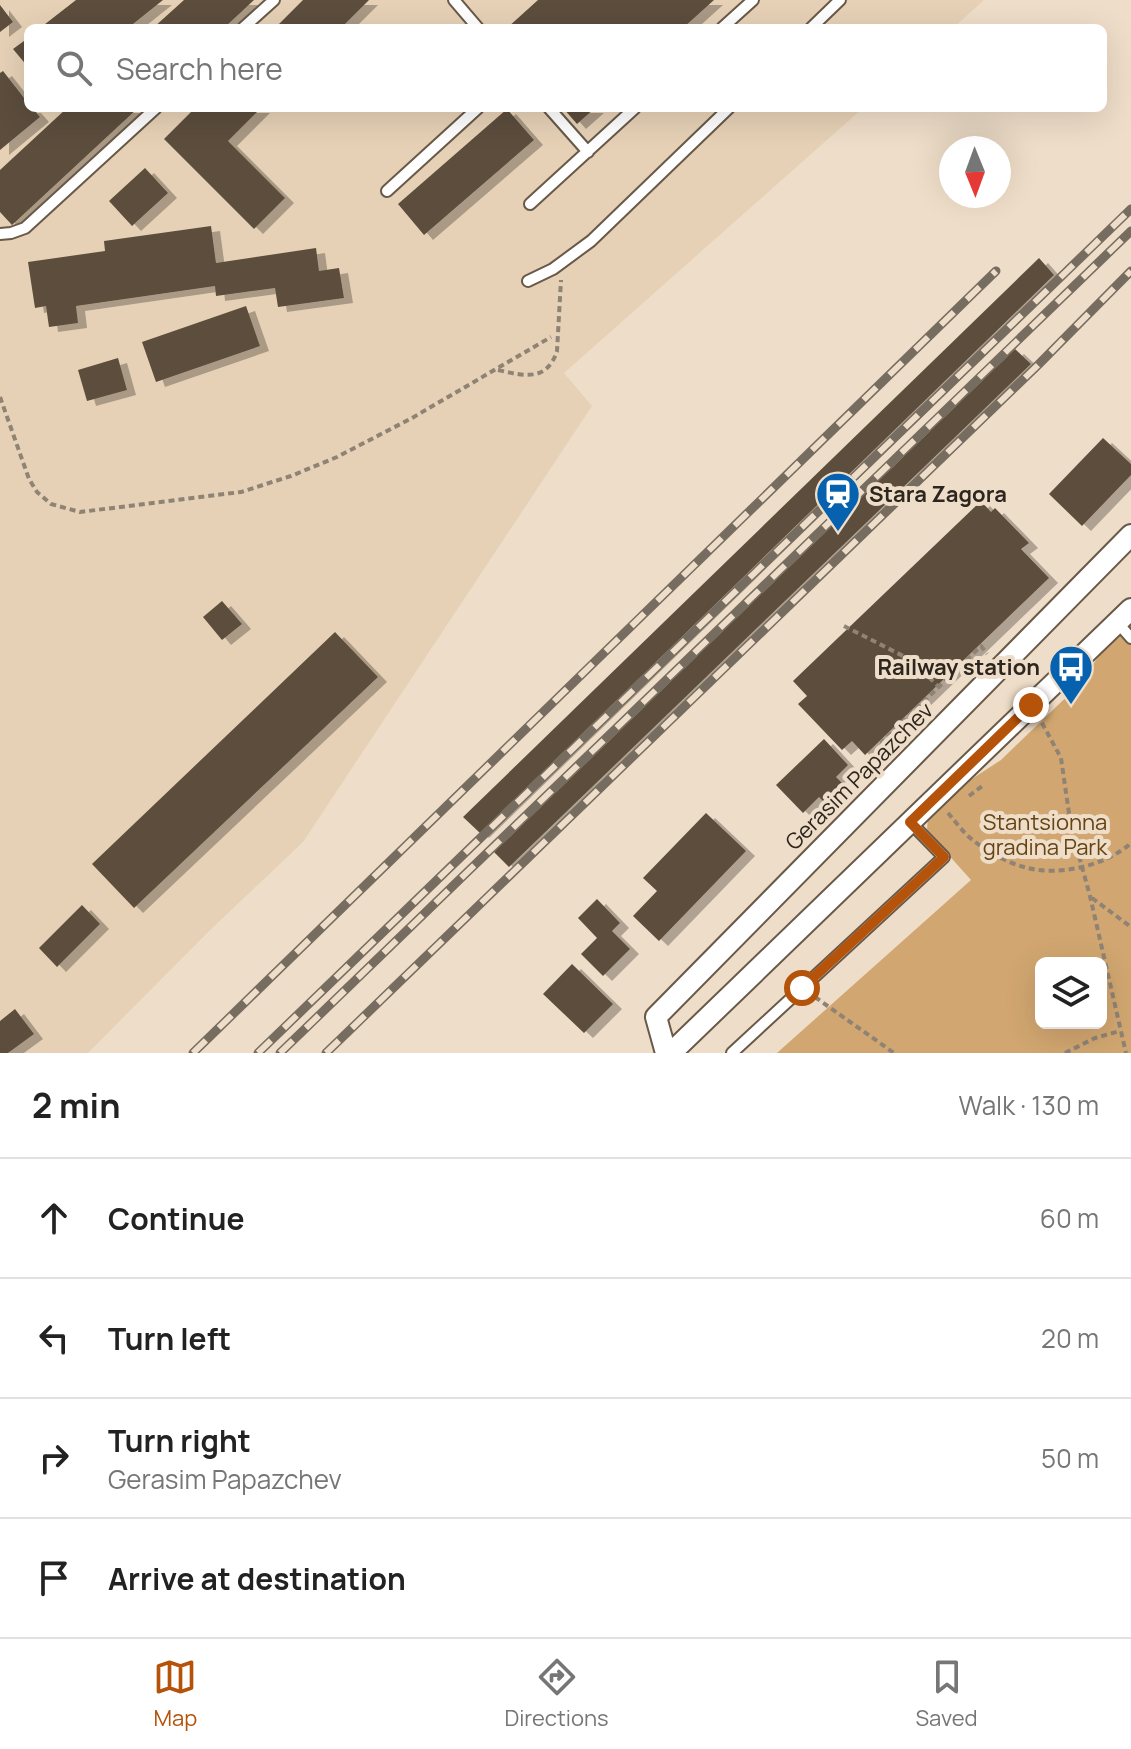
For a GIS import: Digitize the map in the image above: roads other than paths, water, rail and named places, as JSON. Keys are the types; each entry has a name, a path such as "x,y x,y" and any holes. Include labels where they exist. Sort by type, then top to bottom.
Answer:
{"street":[{"name":"Gerasim Papazchev","path":"668,1053 656,1017 1131,535"},
{"path":"668,1053 1031,705 1126,623"}],"lane":[{"path":"247,24 274,0"},
{"path":"454,0 475,24"},
{"path":"726,24 753,0"},
{"path":"815,24 840,0"},
{"path":"0,234 25,228 152,112"},
{"path":"387,191 474,112"},
{"path":"553,112 588,152"},
{"path":"530,204 631,112"},
{"path":"528,281 562,263 591,241 725,112"},
{"path":"732,1053 944,857 910,822"}],"railway":[{"path":"258,1053 1131,209"},
{"path":"280,1053 1131,231"},
{"path":"193,1053 996,271"},
{"path":"326,1053 1038,365 1131,271"}],"place":[{"name":"Stara Zagora","path":"838,533"},
{"name":"Railway station","path":"1071,706"}],"park label":[{"name":"Stantsionna gradina Park","path":"1045,834"}]}
